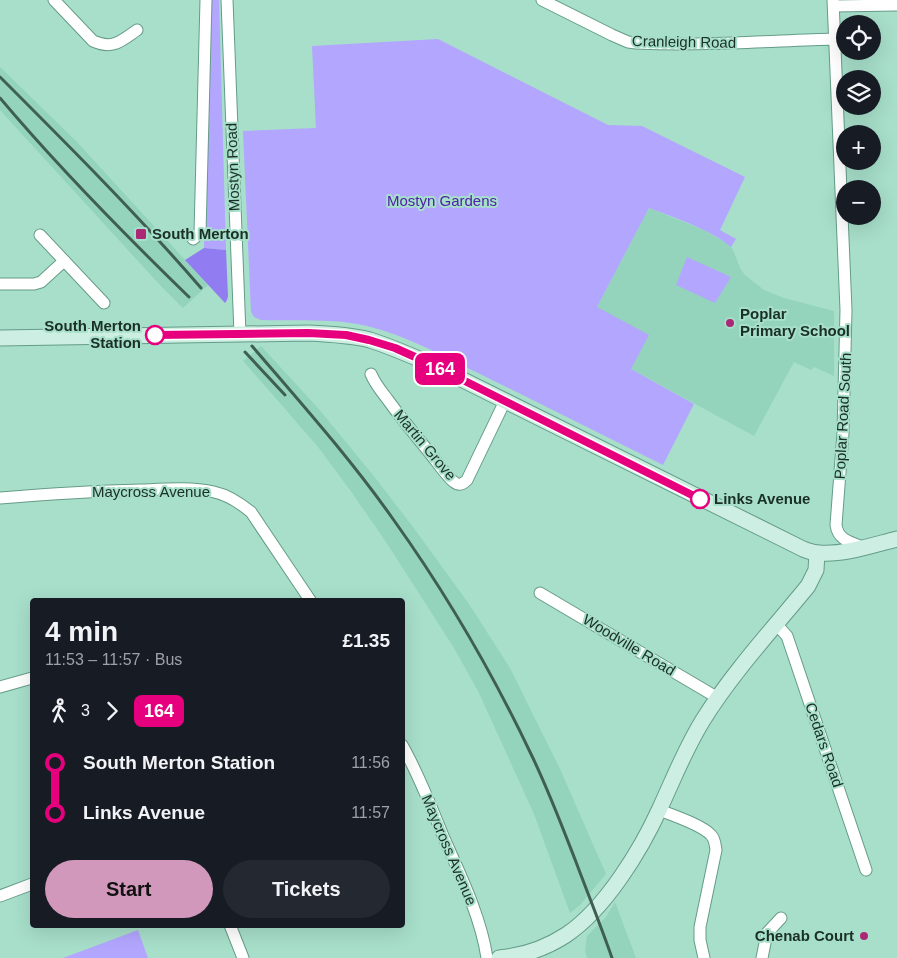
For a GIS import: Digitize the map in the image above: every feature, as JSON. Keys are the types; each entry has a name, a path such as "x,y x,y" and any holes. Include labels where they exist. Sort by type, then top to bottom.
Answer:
{"main road":[{"path":"0,338 327,334 346,335 369,340 395,348 433,365 795,546 817,553 838,552 897,539"},
{"path":"498,958 536,950 565,935 584,920 609,892 632,860 659,810 686,748 704,718 747,660 808,586 816,570 817,553"}],"street":[{"path":"54,0 93,41 102,45 117,44 138,30"},
{"name":"Mostyn Road","path":"193,239 200,233 206,0"},
{"name":"Mostyn Road","path":"227,0 240,334"},
{"name":"Cranleigh Road","path":"542,0 612,35 636,43 744,43 835,39"},
{"path":"834,3 897,5"},
{"name":"Poplar Road South","path":"834,3 846,310 843,433 836,525 842,539 863,547"},
{"path":"40,235 104,303"},
{"path":"0,284 34,284 41,282 64,261"},
{"name":"Martin Grove","path":"371,374 392,406 437,463 451,480 459,485 467,480 505,401"},
{"name":"Maycross Avenue","path":"0,498 96,491 200,490 215,492 227,496 251,512 309,598"},
{"name":"Woodville Road","path":"540,593 718,698"},
{"name":"Cedars Road","path":"777,625 787,636 790,644 866,870"},
{"path":"0,687 30,679"},
{"name":"Maycross Avenue","path":"405,751 464,885 481,930 487,958"},
{"path":"659,810 707,832 715,842 716,850 700,927 700,940 704,958"},
{"path":"0,896 30,885"},
{"path":"762,958 767,933 781,918"},
{"path":"231,928 243,958"}],"shaded area":[{"path":"0,67 76,141 208,285 183,308 0,110"},
{"name":"Poplar Primary School","path":"649,208 704,230 725,242 731,247 745,275 764,290 784,298 834,311 834,376 814,367 811,370 794,362 754,436 631,369 597,307"},
{"path":"204,248 226,250 228,296 225,303 185,260"},
{"path":"261,346 318,408 373,475 469,604 510,668 560,769 606,874 580,905 570,913 534,814 479,693 454,648 350,490 318,447 243,361"},
{"path":"615,902 636,958 587,958 585,951 587,936 606,917"}],"green space":[{"path":"211,0 219,0 226,250 204,248"},
{"name":"Mostyn Gardens","path":"438,39 608,125 642,126 745,177 720,230 736,239 731,247 703,229 649,208 597,307 649,335 631,369 694,404 663,465 440,354 397,335 355,323 314,320 261,320 254,317 251,312 243,131 316,128 312,46"},
{"path":"687,257 731,277 715,303 676,285"},
{"path":"138,930 148,958 63,958"}],"railway":[{"path":"0,77 128,207 201,288"},
{"path":"0,98 92,200 189,297"},
{"path":"252,346 377,496 450,604 516,723 543,781 612,958"},
{"path":"245,352 285,395"}],"bus line":[{"name":"164","path":"155,335 308,333 346,335 369,340 395,348 433,365 700,499"}],"place":[{"name":"South Merton","path":"141,234"},
{"name":"Poplar Primary School","path":"730,323"},
{"name":"South Merton Station","path":"155,335"},
{"name":"Links Avenue","path":"700,499"},
{"name":"Chenab Court","path":"864,936"}]}
